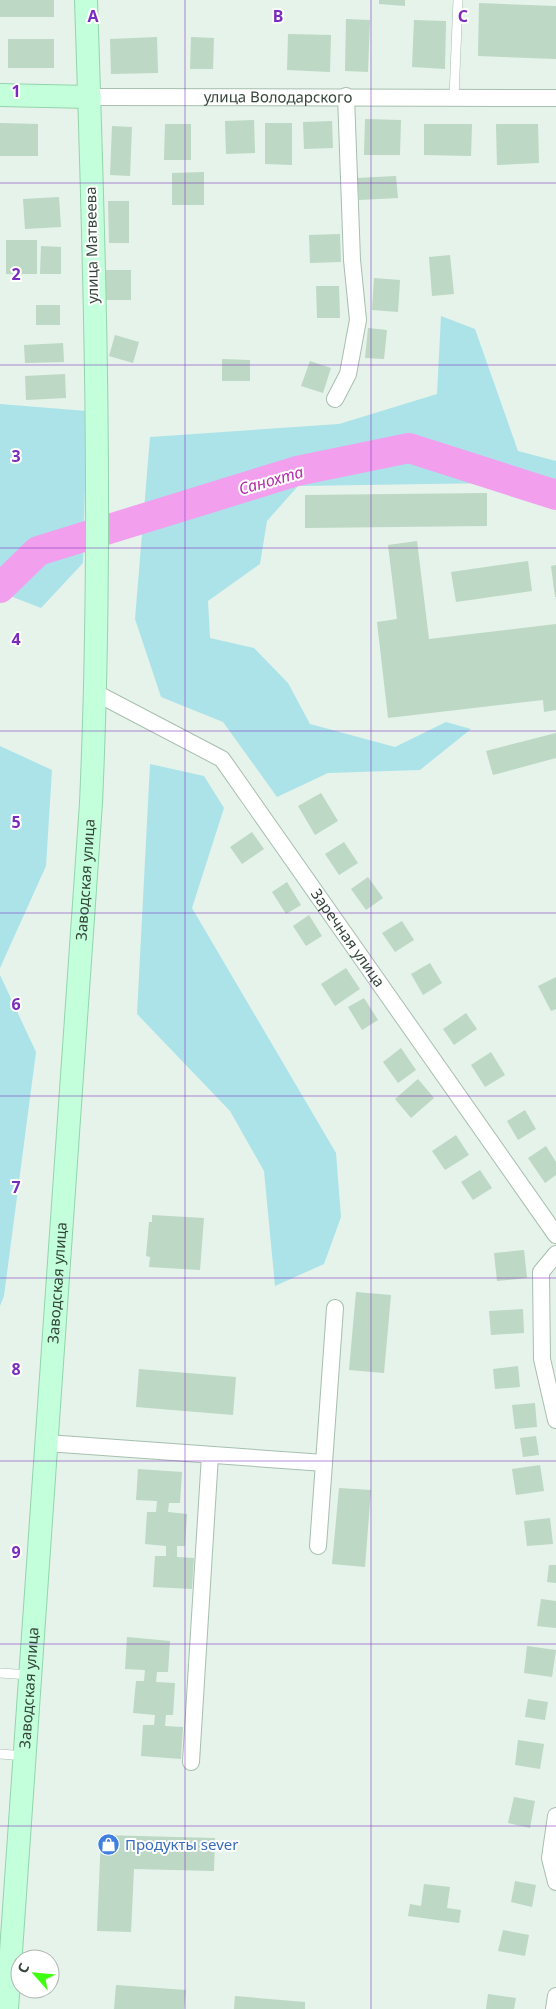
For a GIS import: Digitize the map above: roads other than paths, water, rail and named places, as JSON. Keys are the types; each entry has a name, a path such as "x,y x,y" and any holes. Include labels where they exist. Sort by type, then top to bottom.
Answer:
{"main road":[{"name":"улица Матвеева","path":"86,0 90,97 98,558"},
{"name":"улица Володарского","path":"0,95 90,97"},
{"name":"Заводская улица","path":"7,2009 91,812 96,693 98,558"}],"street":[{"name":"улица Володарского","path":"90,97 346,96 556,98"},
{"path":"334,400 348,374 358,320 352,260 346,96"},
{"name":"Заречная улица","path":"96,693 222,759 556,1235"},
{"path":"556,1254 541,1272 542,1359 556,1420"},
{"path":"318,1546 336,1308"},
{"path":"47,1443 324,1463"},
{"path":"191,1762 210,1455"},
{"path":"556,1816 550,1858 556,1882"},
{"path":"554,2009 556,1996"}],"lane":[{"path":"454,97 458,0"},
{"path":"0,1672 31,1675"},
{"path":"0,1754 26,1756"}],"waterway":[{"name":"Санохта","path":"0,588 38,551 297,471 409,448 556,495"}],"place":[{"name":"Продукты sever","path":"109,1845"}]}
